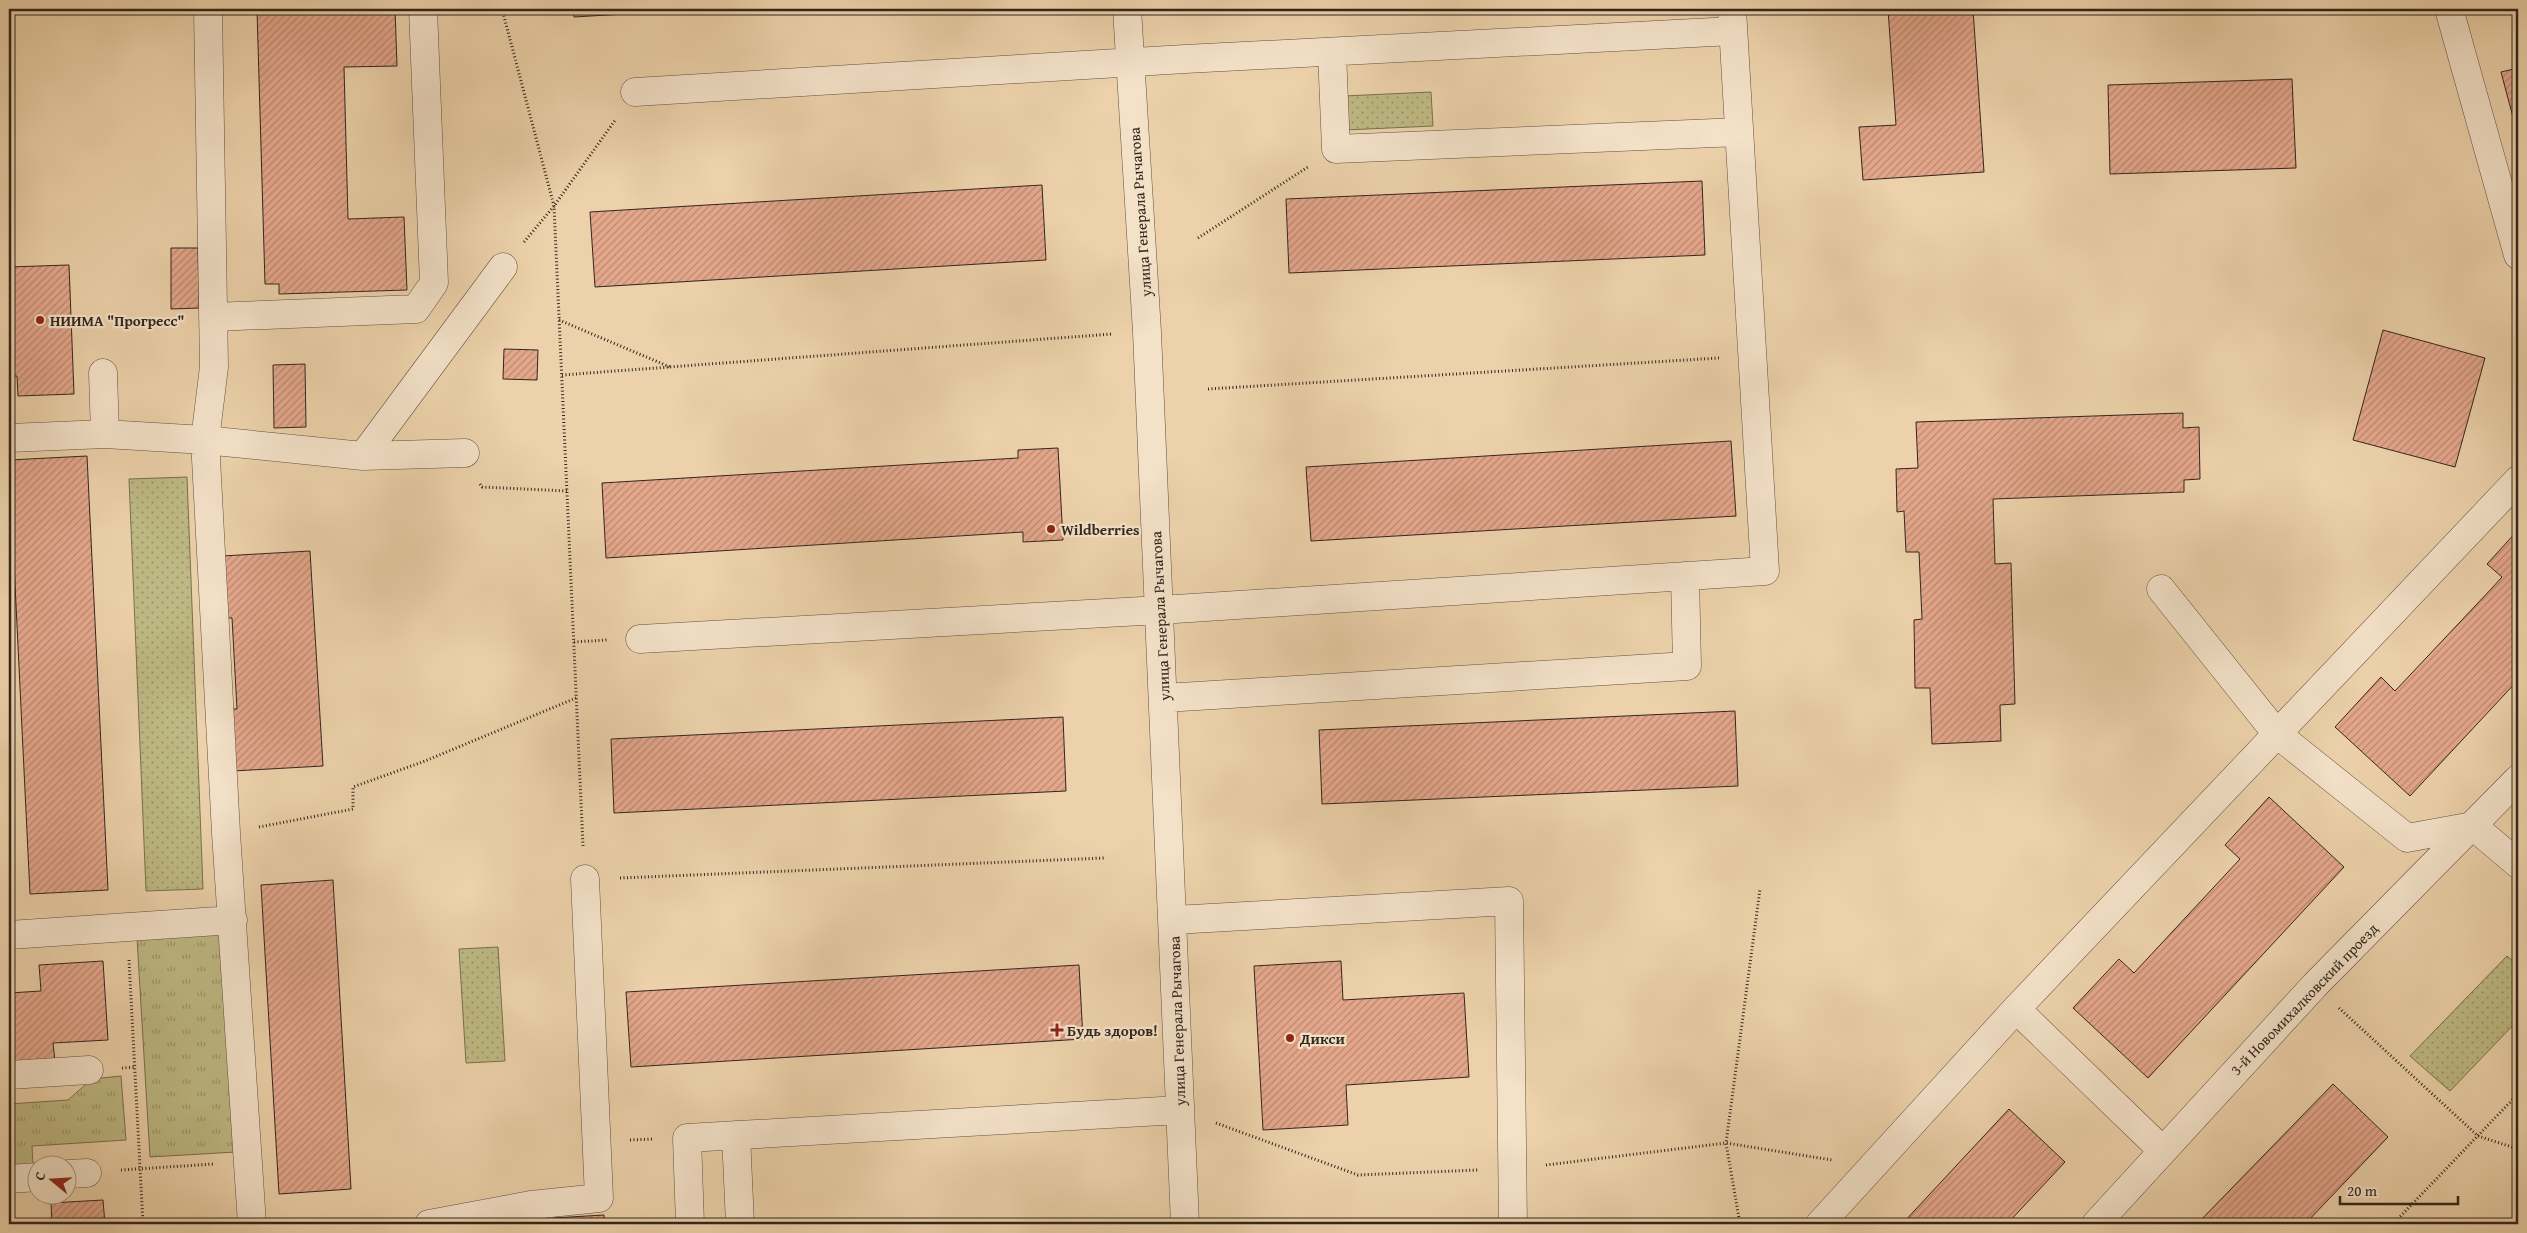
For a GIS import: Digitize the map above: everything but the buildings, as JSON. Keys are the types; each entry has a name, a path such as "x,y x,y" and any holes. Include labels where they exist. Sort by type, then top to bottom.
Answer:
{"street":[{"path":"208,9 214,368 205,440 226,833 252,1224"},
{"path":"213,317 416,308 434,283 423,9"},
{"name":"улица Генерала Рычагова","path":"1127,9 1147,332 1174,920 1185,1224"},
{"path":"2449,9 2518,255"},
{"path":"635,92 1332,52 1732,20 1764,570 1160,610 640,639"},
{"path":"1332,52 1336,149 1739,132"},
{"path":"363,456 502,267"},
{"path":"103,373 105,434"},
{"path":"9,438 105,434 205,440 363,456 465,453"},
{"path":"1820,1224 2016,1009 2518,480"},
{"path":"1164,698 1687,666 1685,576"},
{"path":"2161,589 2277,734 2407,838 2473,826 2518,864"},
{"name":"3-й Новомихалковский проезд","path":"2096,1224 2162,1150 2315,986 2518,779"},
{"path":"429,1224 532,1214 599,1198 585,879"},
{"path":"1174,920 1509,901 1513,1224"},
{"path":"9,935 233,920"},
{"path":"2016,1009 2162,1150"},
{"path":"9,1075 89,1070"},
{"path":"690,1224 687,1138 1180,1110"},
{"path":"736,1135 740,1224"},
{"path":"9,1179 28,1178"}],"path":[{"path":"502,9 554,206 585,879 1104,858"},
{"path":"502,267 554,206 635,92"},
{"path":"1198,238 1336,149"},
{"path":"559,320 671,367"},
{"path":"562,375 1147,332"},
{"path":"1208,389 1752,356"},
{"path":"465,453 482,487 567,491"},
{"path":"226,833 353,809 353,787 425,761 577,698"},
{"path":"1740,1224 1726,1143 1760,889"},
{"path":"128,928 143,1224"},
{"path":"2315,986 2478,1136 2518,1149"},
{"path":"2393,1224 2518,1094"},
{"path":"597,1142 687,1138"},
{"path":"140,1169 247,1162"}],"green space":[{"path":"1431,92 1433,126 1345,130 1344,96"},
{"path":"187,477 203,889 146,891 129,479"},
{"path":"224,933 236,1152 150,1157 137,938"},
{"path":"498,947 505,1061 466,1063 459,949"},
{"path":"2507,956 2518,966 2518,1020 2450,1091 2410,1056"},
{"path":"121,1076 126,1140 32,1146 32,1156 28,1156 28,1166 9,1168 9,1104 68,1100 92,1079"}],"place":[{"name":"НИИМА \"Прогресс\"","path":"40,320"},
{"name":"Wildberries","path":"1051,529"},
{"name":"Будь здоров!","path":"1057,1030"},
{"name":"Дикси","path":"1290,1038"}]}
